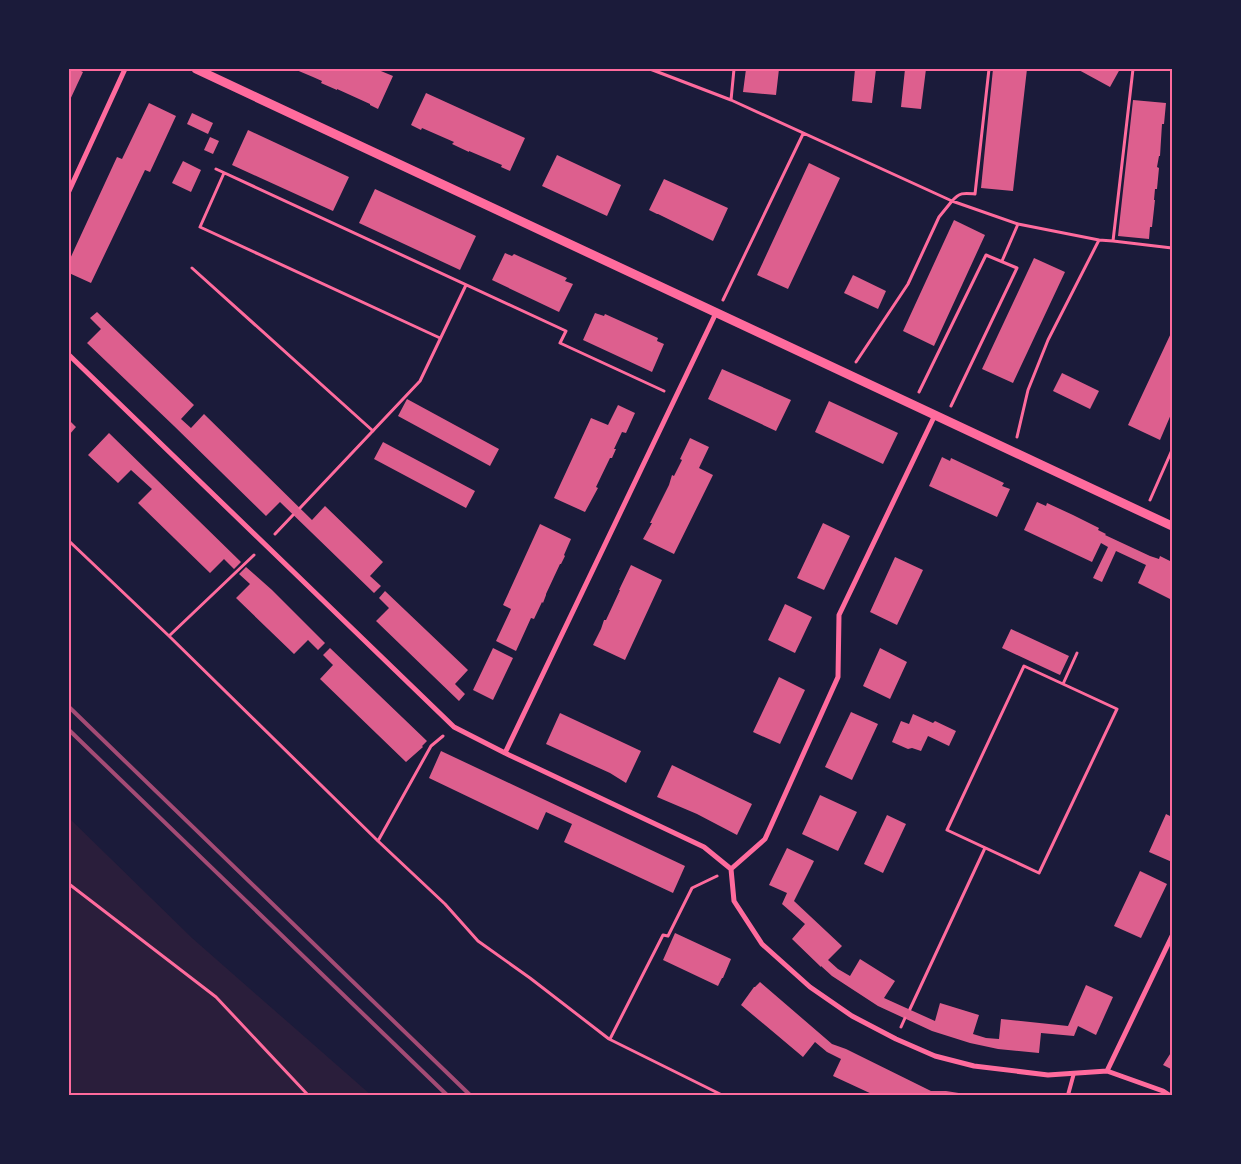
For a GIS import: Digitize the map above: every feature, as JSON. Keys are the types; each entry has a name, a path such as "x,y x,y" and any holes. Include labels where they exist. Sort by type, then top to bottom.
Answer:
{"street":[{"path":"69,191 125,69"},
{"path":"196,69 1172,526"},
{"path":"505,753 716,313"},
{"path":"69,355 454,728 704,847 730,869 734,901 762,944 810,987 852,1016 896,1039 935,1056 974,1066 1048,1075 1106,1071 1163,1091 1169,1095"},
{"path":"730,869 765,839 838,677 839,615 935,415"},
{"path":"1106,1071 1172,936"}],"lane":[{"path":"1068,1095 1074,1073"}],"path":[{"path":"650,69 731,100 952,201 1018,224 1099,240 1172,248"},
{"path":"731,100 734,69"},
{"path":"848,375 908,284 940,217 958,195 965,193 975,194 989,69"},
{"path":"1113,241 1133,69"},
{"path":"716,313 803,134"},
{"path":"216,169 566,331 560,343 676,397"},
{"path":"224,173 200,227 440,338"},
{"path":"1002,261 1018,224"},
{"path":"1013,452 1028,390 1048,340 1099,240"},
{"path":"913,405 986,255 1017,268 944,420"},
{"path":"192,268 373,431"},
{"path":"300,508 420,381 466,285"},
{"path":"1144,513 1172,450"},
{"path":"169,636 265,545 293,515"},
{"path":"69,541 445,904 478,941 530,978 609,1039 722,1095"},
{"path":"1063,684 1077,653"},
{"path":"1024,666 1063,684 1117,709 1039,873 947,830 1024,666"},
{"path":"378,841 431,746 454,728"},
{"path":"910,1009 985,848"},
{"path":"609,1039 663,935 668,936 692,888 730,869"},
{"path":"69,884 216,997 308,1095"}],"shaded area":[{"path":"69,818 192,938 371,1095 69,1095"}],"building":[{"path":"69,69 77,69 83,72 69,102"},
{"path":"294,69 376,69 393,76 378,109"},
{"path":"746,69 779,69 776,95 743,92"},
{"path":"855,69 876,69 872,103 852,101"},
{"path":"905,69 926,69 921,109 901,107"},
{"path":"993,69 1027,69 1013,191 981,188"},
{"path":"1077,69 1120,69 1110,87"},
{"path":"426,93 525,138 510,171 501,167 502,165 452,144 454,142 411,125"},
{"path":"1133,100 1166,103 1157,167 1159,168 1157,189 1155,189 1152,227 1150,227 1149,239 1118,236"},
{"path":"149,103 176,116 150,172 145,170 91,283 69,273 69,261 117,157 122,159"},
{"path":"192,113 213,123 208,134 187,124"},
{"path":"248,130 349,177 333,211 232,165"},
{"path":"210,137 219,141 213,154 204,150"},
{"path":"557,155 621,185 607,216 542,186"},
{"path":"183,161 201,170 191,192 172,183"},
{"path":"809,163 840,178 788,289 757,275"},
{"path":"664,179 728,208 713,241 649,210"},
{"path":"375,189 476,236 460,270 359,223"},
{"path":"954,220 985,235 934,346 903,331"},
{"path":"505,253 512,256 514,254 567,278 565,281 573,284 559,312 492,280"},
{"path":"1034,258 1065,272 1013,383 982,369"},
{"path":"853,275 886,291 878,309 844,293"},
{"path":"97,312 194,405 181,419 191,428 204,414 312,520 325,506 383,562 370,576 381,586 374,593 280,502 266,516 87,343 101,329 90,318"},
{"path":"595,313 604,316 605,314 658,338 657,341 664,344 652,372 583,340"},
{"path":"1172,331 1172,412 1160,440 1128,425"},
{"path":"722,369 791,400 776,431 708,399"},
{"path":"1062,373 1099,391 1090,409 1053,391"},
{"path":"407,399 499,449 490,466 398,416"},
{"path":"829,401 898,433 883,464 815,432"},
{"path":"618,405 635,413 626,433 622,432 612,458 610,458 596,487 598,488 585,512 554,498 591,418 608,425"},
{"path":"69,420 76,427 69,435"},
{"path":"109,433 241,562 234,569 224,559 210,573 138,503 152,489 131,470 118,483 88,455"},
{"path":"690,438 709,447 699,468 713,475 674,554 643,539 652,523 650,523 672,475 674,476 682,460 680,459"},
{"path":"383,442 475,491 466,508 374,459"},
{"path":"942,457 950,461 951,458 1004,483 1002,486 1010,489 997,517 929,486"},
{"path":"1037,502 1046,506 1047,503 1073,515 1099,528 1098,530 1105,535 1150,556 1159,559 1160,556 1172,562 1172,600 1138,583 1146,565 1116,551 1102,582 1093,578 1108,547 1101,543 1092,562 1024,530"},
{"path":"823,523 850,536 824,590 797,578"},
{"path":"540,524 571,539 543,603 534,619 531,618 516,651 496,641 511,609 503,605"},
{"path":"895,557 923,570 897,625 870,612"},
{"path":"631,565 662,580 625,660 593,645"},
{"path":"246,567 325,643 318,650 308,640 294,654 236,598 250,584 239,574"},
{"path":"385,591 468,670 455,684 465,694 459,701 376,621 389,608 379,598"},
{"path":"785,604 812,617 795,653 768,640"},
{"path":"1011,629 1069,656 1060,675 1002,648"},
{"path":"330,648 427,741 406,762 320,679 333,665 323,655"},
{"path":"493,648 513,658 493,700 473,690"},
{"path":"880,648 907,662 890,699 863,686"},
{"path":"779,677 805,690 780,744 753,732"},
{"path":"851,712 878,724 852,780 825,767"},
{"path":"560,713 641,751 626,783 610,773 546,744"},
{"path":"913,714 933,723 935,721 956,731 949,746 928,736 921,751 912,748 908,749 892,742 901,721 909,724"},
{"path":"441,751 685,866 673,893 564,842 572,824 546,812 538,830 429,778"},
{"path":"672,765 752,804 737,835 697,814 657,797"},
{"path":"820,795 857,812 838,851 802,834"},
{"path":"1166,814 1172,817 1172,862 1149,852"},
{"path":"887,815 906,824 883,873 864,864"},
{"path":"787,848 814,861 794,901 842,946 828,960 850,976 860,959 895,981 884,998 935,1021 940,1003 979,1015 973,1034 999,1039 1001,1019 1068,1026 1086,985 1113,997 1096,1035 1078,1026 1074,1036 1041,1033 1039,1053 998,1049 970,1043 932,1031 878,1006 832,976 792,939 805,924 782,904 787,893 769,885"},
{"path":"1140,871 1167,884 1141,938 1114,926"},
{"path":"675,933 731,959 718,986 663,960"},
{"path":"760,982 832,1044 931,1091 946,1091 965,1095 918,1095 914,1093 913,1095 874,1095 833,1076 841,1059 827,1052 815,1042 803,1057 741,1005"},
{"path":"1172,1051 1172,1067 1171,1069 1163,1065"}],"railway":[{"path":"69,707 470,1095"},
{"path":"69,730 447,1095"}]}
